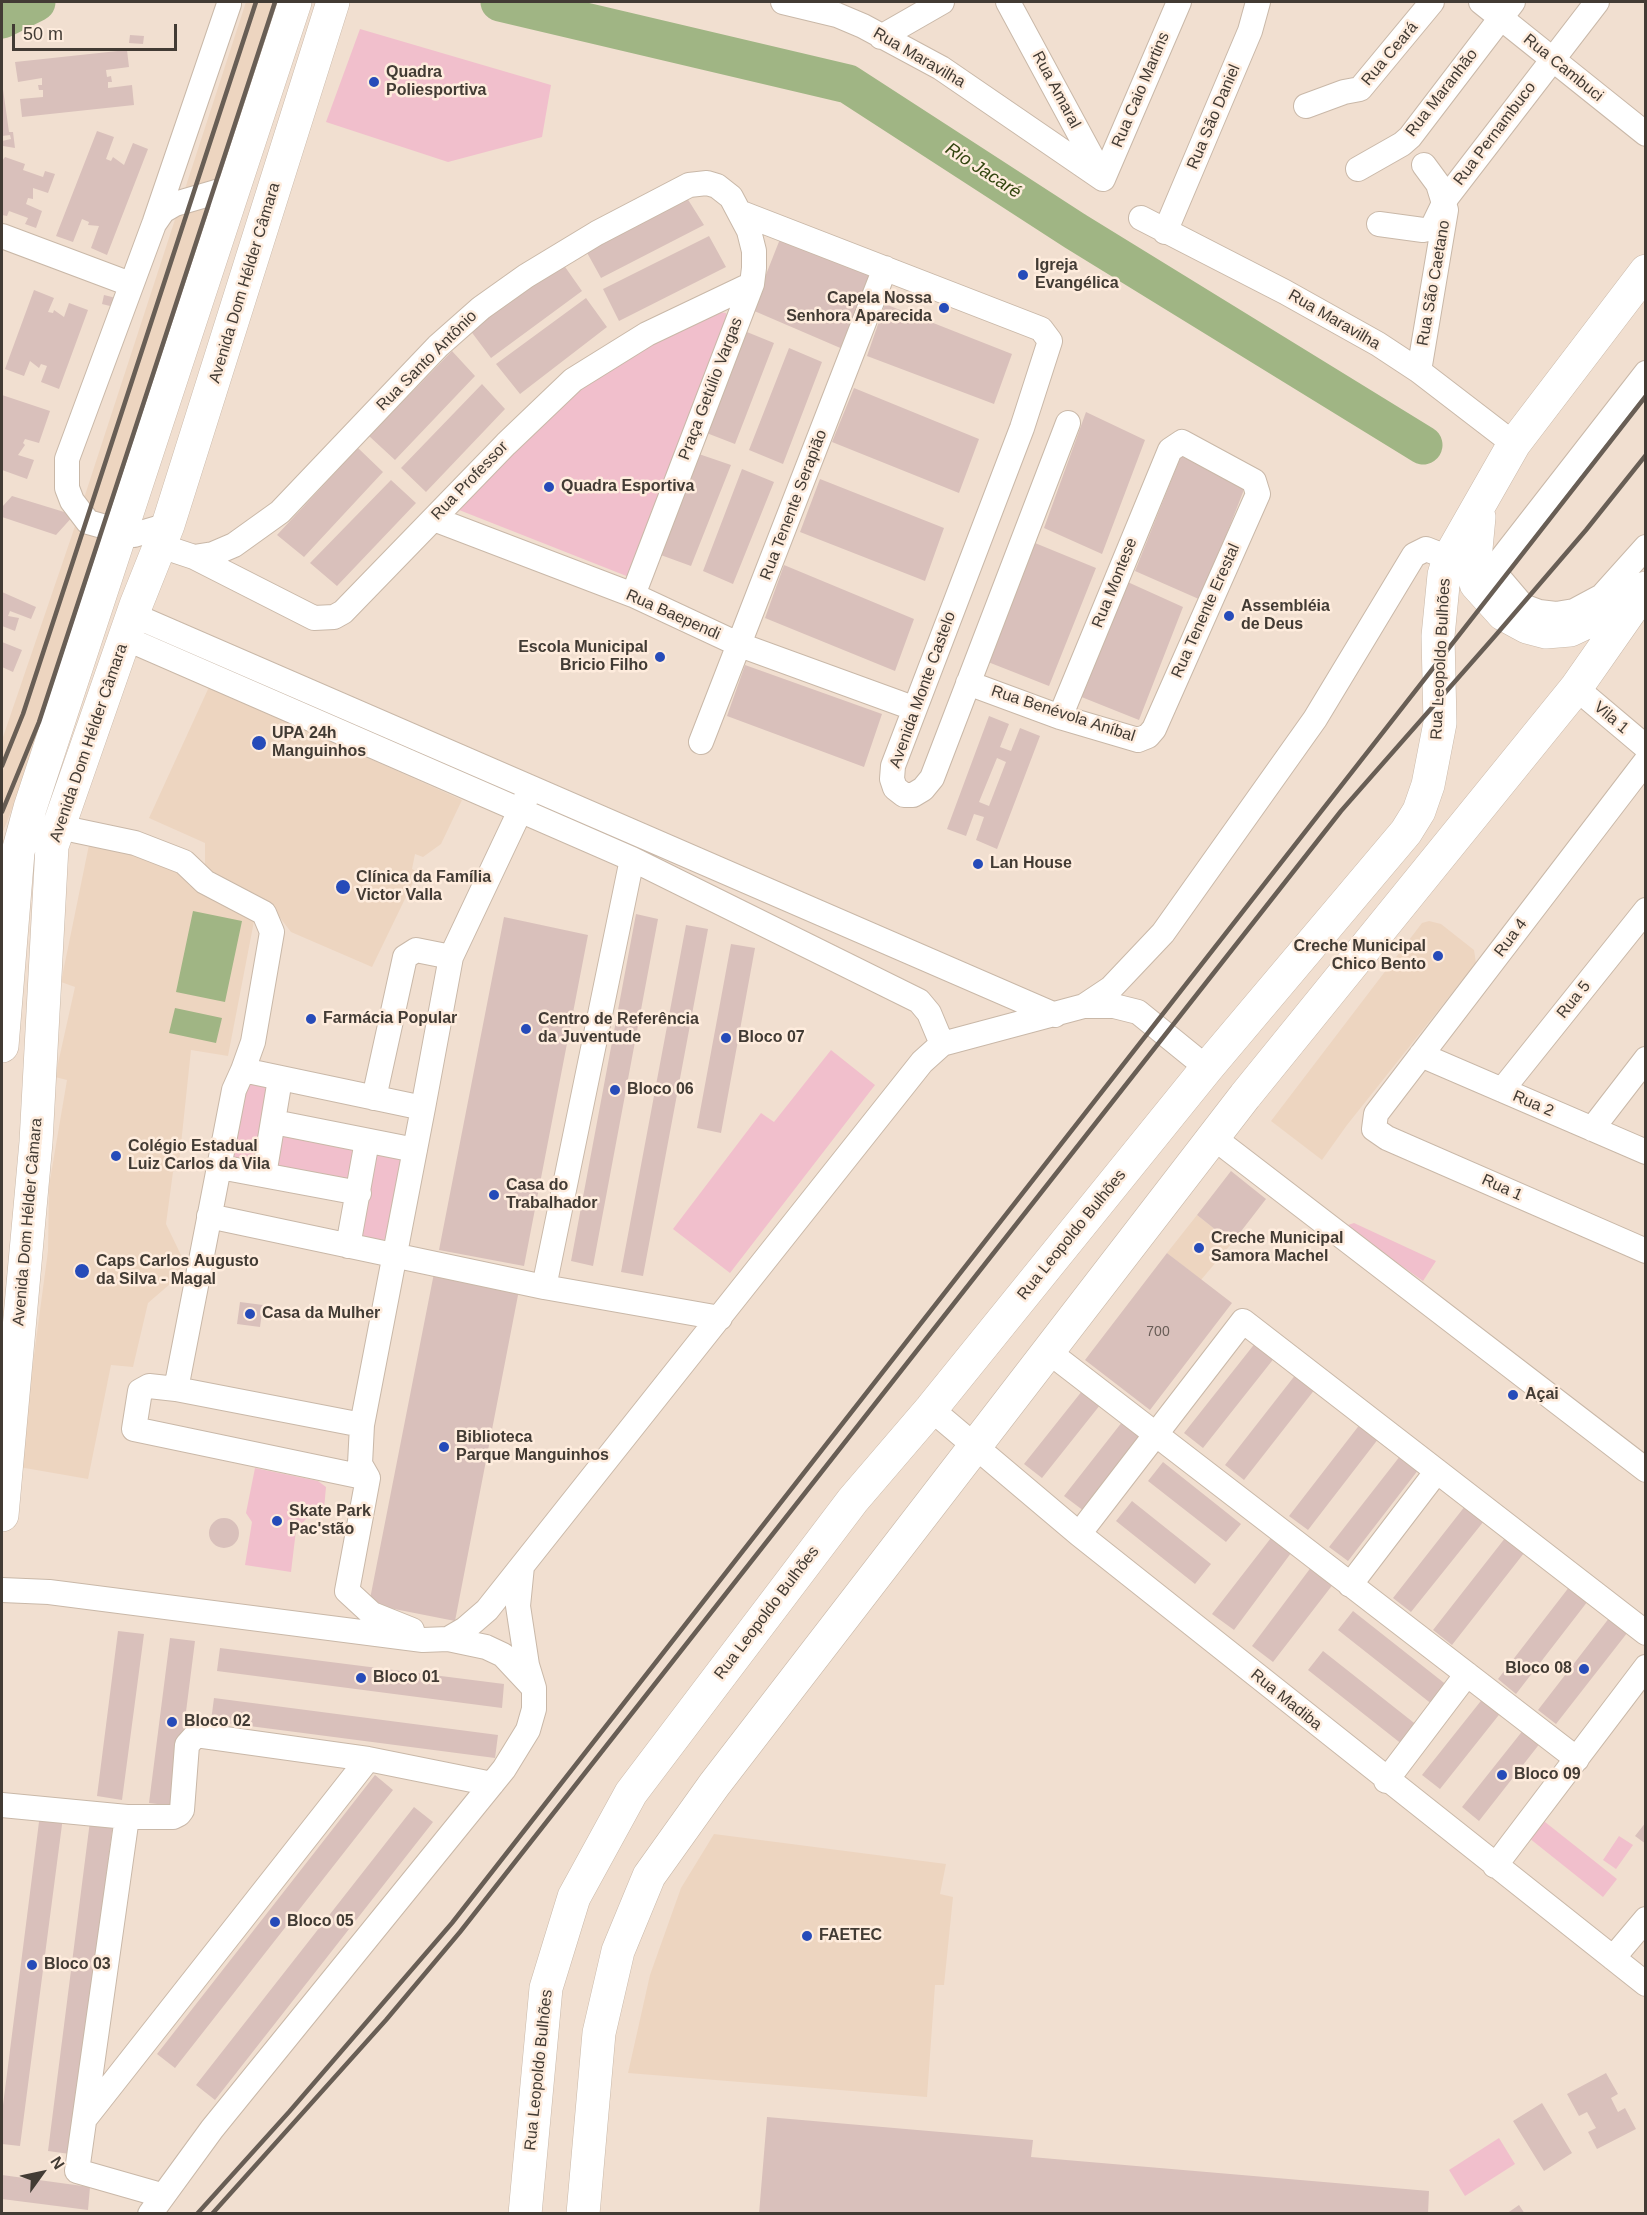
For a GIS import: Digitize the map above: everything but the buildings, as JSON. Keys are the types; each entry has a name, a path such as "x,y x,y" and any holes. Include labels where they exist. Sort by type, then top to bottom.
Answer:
{"main road":[{"name":"Avenida Dom Hélder Câmara","path":"2,1046 10,852 36,790 122,534 292,11"},
{"name":"Avenida Dom Hélder Câmara","path":"2,1515 36,1142 55,836 129,626 165,536 329,15"},
{"name":"Rua Leopoldo Bulhões","path":"525,2214 546,1988 574,1897 631,1793 846,1509 931,1410 1207,1068 1406,832 1419,812 1428,785 1440,723 1438,636 1444,575 1449,558 1514,444 1646,271"},
{"path":"1480,506 1474,570 1476,584 1503,614 1527,627 1546,632 1570,630 1646,586"},
{"path":"583,2214 599,2033 618,1951 649,1876 714,1785 1245,1096 1576,688 1646,586"},
{"path":"10,852 55,836"}],"street":[{"name":"Rua Maravilha","path":"783,2 841,8 881,37 941,68 1103,179"},
{"path":"881,37 942,2"},
{"name":"Rua Amaral","path":"1008,2 1103,179"},
{"name":"Rua Caio Martins","path":"1103,179 1179,2"},
{"name":"Rua São Daniel","path":"1165,232 1250,31 1258,2"},
{"name":"Rua Ceará","path":"1306,106 1344,92 1360,89 1432,2"},
{"name":"Rua Cambuci","path":"1481,2 1507,9 1552,59 1646,134"},
{"name":"Rua Pernambuco","path":"1378,224 1423,230 1432,228 1447,197 1597,2"},
{"path":"194,557 165,536 148,533 122,534 88,522 72,501 65,474 67,459 154,224 229,4"},
{"name":"Rua Maranhão","path":"1358,169 1410,137 1507,9"},
{"name":"Rua São Caetano","path":"1419,371 1445,204 1438,184 1424,165"},
{"path":"154,224 163,211 175,204 223,190 235,181"},
{"name":"Rua Santo Antônio","path":"194,557 213,554 234,545 280,512 438,346 481,308 526,276 597,233 689,186 707,183 717,186 731,197 754,251 752,284"},
{"path":"739,212 885,268"},
{"name":"Rua Maravilha","path":"1140,218 1344,325 1419,371 1514,444"},
{"path":"2,236 130,284"},
{"name":"Avenida Monte Castelo","path":"885,268 1041,329 1050,341 1022,428 913,708 892,773 895,788 904,795 914,795 923,789 932,778 1068,423"},
{"name":"Rua Tenente Serapião","path":"701,742 885,268"},
{"name":"Rua Professor","path":"194,557 314,618 334,617 344,612 540,410 573,380 647,334 752,284"},
{"name":"Praça Getúlio Vargas","path":"633,596 752,284"},
{"path":"1646,373 1495,567 1500,579 1522,606 1539,612 1556,614 1574,611 1602,596 1646,547"},
{"name":"Rua Tenente Erestal","path":"1154,729 1258,494 1254,481 1182,442 1170,450"},
{"name":"Rua Montese","path":"1060,717 1170,450"},
{"name":"Rua Baependi","path":"434,519 633,596 740,645 913,708"},
{"path":"526,798 451,957 362,1425 360,1464 368,1478 347,1591 372,1614 442,1639 465,1629 487,1610 922,1062 942,1044 1084,1006 1111,988 1163,933 1315,719 1414,555 1426,549 1449,558"},
{"path":"129,626 526,798 1055,1015"},
{"name":"Rua Benévola Aníbal","path":"968,683 1060,717 1138,740 1148,736 1154,729"},
{"name":"Vila 1","path":"1576,688 1646,747"},
{"name":"Rua 4","path":"1376,1114 1646,761"},
{"path":"526,798 632,859 920,1001 929,1013 942,1044"},
{"path":"55,836 135,843 184,862 205,882 264,913 271,924 272,932 253,1042 234,1090 176,1389"},
{"path":"544,1287 632,859"},
{"name":"Rua 5","path":"1502,1090 1646,910"},
{"path":"374,1098 402,963 409,953 416,950 451,957"},
{"path":"1084,1006 1114,1006 1138,1011 1207,1068"},
{"name":"Rua 2","path":"1421,1055 1646,1152"},
{"path":"1592,1129 1646,1059"},
{"path":"243,1070 423,1108"},
{"path":"264,1175 280,1079"},
{"name":"Rua 1","path":"1376,1114 1374,1129 1387,1138 1646,1251"},
{"path":"274,1122 415,1150"},
{"path":"1214,1138 1646,1470"},
{"path":"348,1246 367,1141"},
{"path":"220,1167 359,1193"},
{"path":"209,1216 544,1287 720,1318"},
{"path":"1078,1534 1244,1321 1646,1633"},
{"path":"1049,1352 1576,1759"},
{"path":"362,1425 176,1389 149,1386 140,1391 134,1429 368,1478"},
{"name":"Rua Madiba","path":"931,1410 1078,1534 1386,1781 1646,1984"},
{"path":"1350,1585 1437,1471"},
{"path":"127,1816 77,2171 155,2204 492,1784 528,1730 534,1709 534,1688 527,1665 518,1606 522,1566"},
{"path":"2,1590 49,1592 340,1631 442,1639 486,1647 503,1656 534,1688"},
{"path":"1495,1866 1646,1667"},
{"path":"1386,1781 1467,1674"},
{"path":"2,1805 127,1816 173,1817 182,1809 188,1745 196,1735 368,1760 492,1784"},
{"path":"86,2118 368,1760"},
{"path":"1613,1958 1646,1919"}],"shaded area":[{"path":"246,2 284,2 47,721 2,834 2,740 72,535"},
{"path":"360,29 551,85 542,137 448,162 326,122"},
{"path":"718,312 726,313 728,318 629,577 454,508 599,371"},
{"name":"UPA 24h Manguinhos","path":"209,687 462,800 441,844 423,857 415,854 412,869 418,872 372,967 291,932 268,902 205,872 205,843 149,818"},
{"name":"Colégio Estadual Luiz Carlos da Vila","path":"90,840 185,869 189,885 255,916 228,1056 191,1050 179,1163 173,1172 166,1224 181,1255 180,1270 170,1284 148,1303 133,1367 111,1365 88,1479 19,1467 48,1251 49,1186 67,1080 55,1077 75,987 61,982"},
{"path":"193,911 242,921 225,1002 176,992"},
{"path":"1429,921 1441,924 1474,950 1476,963 1347,1125 1322,1160 1271,1121 1422,923"},
{"path":"175,1008 222,1018 216,1043 169,1033"},
{"path":"831,1050 875,1085 730,1273 673,1229 761,1113 774,1122"},
{"path":"251,1083 275,1086 260,1171 229,1165 246,1086"},
{"path":"279,1132 360,1146 353,1184 274,1170"},
{"path":"375,1145 405,1152 388,1236 381,1242 357,1239"},
{"name":"Creche Municipal Samora Machel","path":"1197,1215 1232,1243 1201,1280 1167,1253"},
{"path":"1354,1223 1436,1261 1423,1281 1345,1226"},
{"name":"Skate Park Pac'stão","path":"255,1468 318,1481 326,1487 324,1509 321,1513 306,1519 296,1530 291,1572 245,1565 252,1522 246,1513"},
{"path":"1540,1818 1617,1879 1603,1897 1529,1838"},
{"name":"FAETEC","path":"714,1834 946,1864 940,1894 953,1897 944,1985 935,1985 927,2097 628,2073 650,1975 681,1888"},
{"path":"1619,1836 1633,1845 1616,1869 1603,1860"},
{"path":"1499,2138 1515,2164 1465,2196 1449,2170"}],"waterway":[{"name":"Rio Jacaré","path":"2,19 36,2"},
{"name":"Rio Jacaré","path":"500,2 848,84 1075,231 1423,445"}],"railway":[{"path":"2,766 23,714 256,2"},
{"path":"2,812 39,722 275,2"},
{"path":"197,2214 289,2112 452,1923 1646,396"},
{"path":"212,2214 386,2020 460,1932 1341,811 1586,530 1646,455"}],"place":[{"name":"Quadra Poliesportiva","path":"374,82"},
{"name":"Igreja Evangélica","path":"1023,275"},
{"name":"Capela Nossa Senhora Aparecida","path":"944,308"},
{"name":"Quadra Esportiva","path":"549,487"},
{"name":"Assembléia de Deus","path":"1229,616"},
{"name":"Escola Municipal Bricio Filho","path":"660,657"},
{"name":"UPA 24h Manguinhos","path":"259,743"},
{"name":"Lan House","path":"978,864"},
{"name":"Clínica da Família Victor Valla","path":"343,887"},
{"name":"Creche Municipal Chico Bento","path":"1438,956"},
{"name":"Farmácia Popular","path":"311,1019"},
{"name":"Centro de Referência da Juventude","path":"526,1029"},
{"name":"Bloco 07","path":"726,1038"},
{"name":"Bloco 06","path":"615,1090"},
{"name":"Colégio Estadual Luiz Carlos da Vila","path":"116,1156"},
{"name":"Casa do Trabalhador","path":"494,1195"},
{"name":"Creche Municipal Samora Machel","path":"1199,1248"},
{"name":"Caps Carlos Augusto da Silva - Magal","path":"82,1271"},
{"name":"Casa da Mulher","path":"250,1314"},
{"name":"Açai","path":"1513,1395"},
{"name":"Biblioteca Parque Manguinhos","path":"444,1447"},
{"name":"Skate Park Pac'stão","path":"277,1521"},
{"name":"Bloco 08","path":"1584,1669"},
{"name":"Bloco 01","path":"361,1678"},
{"name":"Bloco 02","path":"172,1722"},
{"name":"Bloco 09","path":"1502,1775"},
{"name":"Bloco 05","path":"275,1922"},
{"name":"FAETEC","path":"807,1936"},
{"name":"Bloco 03","path":"32,1965"}]}
